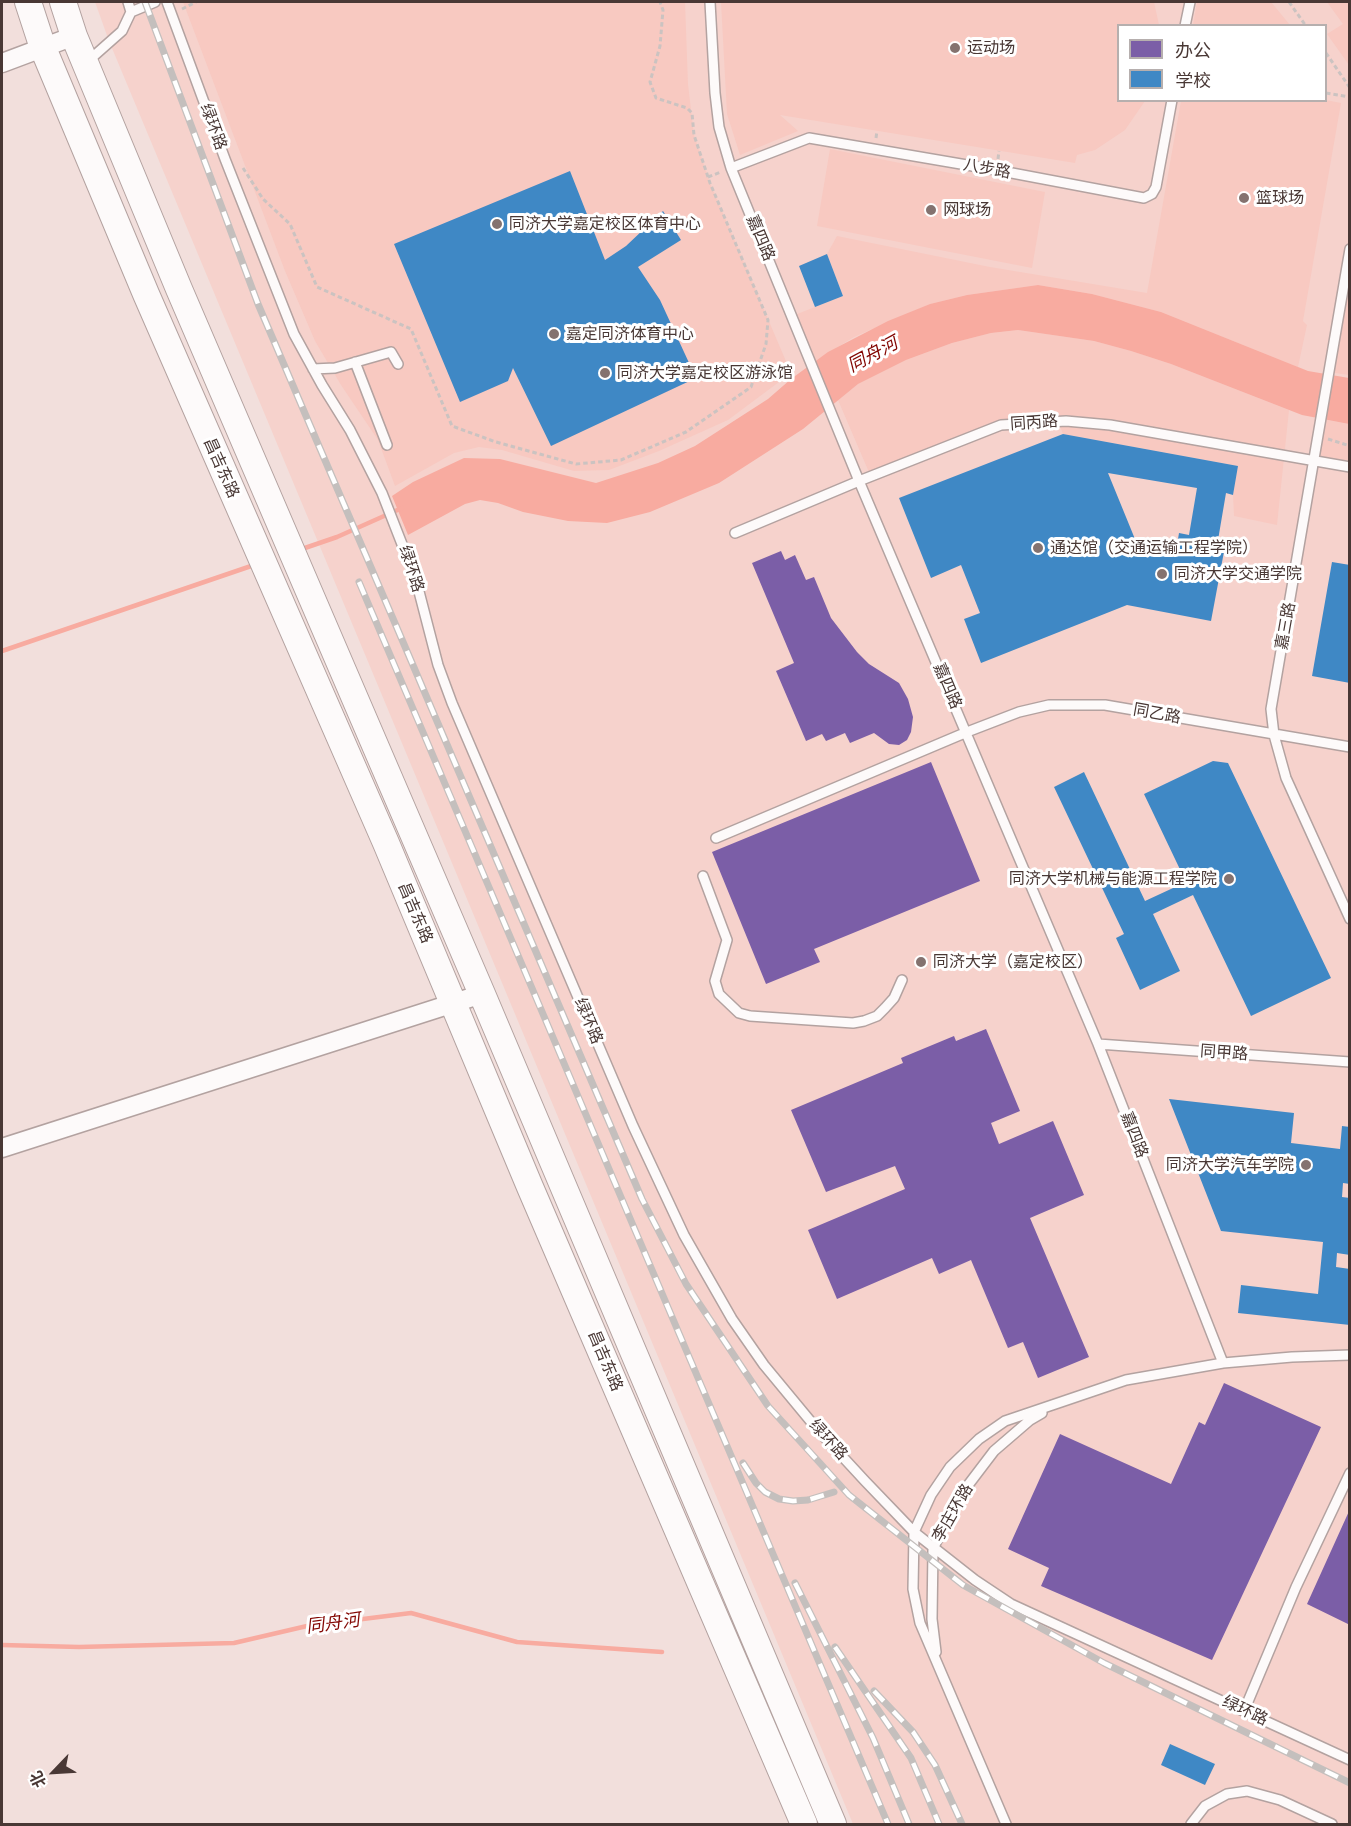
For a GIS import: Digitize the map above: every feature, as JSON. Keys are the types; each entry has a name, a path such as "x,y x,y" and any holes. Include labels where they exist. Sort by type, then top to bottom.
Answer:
{"street":[{"name":"昌吉东路","path":"28,2 43,48 146,294 386,843 804,1824"},
{"name":"昌吉东路","path":"63,2 85,63 276,516 482,994 833,1824"},
{"path":"2,63 74,36"},
{"path":"2,1148 482,994"}],"lane":[{"path":"128,2 131,12"},
{"path":"85,63 104,49 122,31 131,12 155,2"},
{"name":"绿环路","path":"167,2 225,159 294,334 350,430 382,493 405,548 416,580 438,665 452,703 633,1126 684,1235 732,1319 764,1365 817,1429 914,1532 975,1580 1011,1604 1350,1760"},
{"name":"嘉四路","path":"710,2 719,127 731,168 859,481 1098,1044 1223,1363"},
{"path":"1185,24 1190,2"},
{"name":"八步路","path":"731,168 809,138 1144,198 1152,194 1156,187 1172,102"},
{"name":"嘉三路","path":"1350,249 1271,710 1274,735 1286,778 1350,919"},
{"path":"313,369 335,368 391,352 398,364"},
{"path":"355,362 387,445"},
{"name":"同丙路","path":"735,533 1002,425 1066,421 1110,425 1350,467"},
{"name":"同乙路","path":"716,838 967,732 1020,712 1049,705 1105,705 1350,747"},
{"path":"703,876 727,940 715,981 719,994 739,1013 750,1016 853,1023 864,1021 877,1016 885,1008 894,998 902,980"},
{"name":"同甲路","path":"1098,1044 1350,1062"},
{"name":"李庄环路","path":"1006,1824 920,1623 913,1589 914,1532 931,1495 950,1467 979,1439 1005,1421 1126,1380 1223,1363 1350,1355"},
{"name":"李庄环路","path":"937,1663 932,1619 933,1549 956,1502 994,1451 1030,1420 1059,1402"},
{"path":"1244,1711 1296,1587 1350,1473"},
{"path":"1191,1824 1205,1806 1227,1794 1247,1791 1280,1800 1332,1824"}],"path":[{"path":"182,18 182,9 196,2"},
{"path":"242,166 263,199 290,224 317,287 411,329 452,426 495,442 576,464 621,460 686,432 751,387 766,344 768,320 710,183 694,135 692,113 687,108 656,98 650,82 660,46 663,10 660,2"},
{"path":"1289,2 1305,24"},
{"path":"1327,54 1350,88"},
{"path":"1327,93 1350,98"},
{"path":"1318,431 1350,446"}],"shaded area":[{"name":"同济大学（嘉定校区）","path":"95,2 1349,2 1349,1824 853,1824 109,41"},
{"name":"同济大学嘉定校区体育中心","path":"183,2 685,2 688,84 694,135 710,183 791,373 728,420 659,451 609,470 574,471 502,450 479,447 454,453 395,486 378,440 315,341 285,271"},
{"path":"721,2 1154,2 1159,24 1117,24 1117,102 1144,102 1125,130 1095,150 1077,155 1075,163 780,115 798,131 740,155 727,114"},
{"path":"1197,2 1271,2 1289,24 1193,24"},
{"path":"1327,2 1349,2 1349,65 1327,34 1343,24"},
{"name":"篮球场","path":"1327,100 1341,103 1303,321 1307,325 1298,367 1161,312 1092,294 1038,285 967,295 930,304 854,337 812,363 792,316 843,296 827,254 837,236 990,267 1147,293 1181,102"},
{"name":"网球场","path":"830,149 1045,192 1032,268 817,226"},
{"path":"1344,281 1349,282 1349,375 1328,372"},
{"path":"1018,330 1094,341 1131,351 1171,364 1289,410 1277,525 1234,516 1233,495 1238,466 1063,434 1058,421 1001,425 871,477 838,400 858,384 906,360 952,343 991,333"},
{"path":"1322,419 1349,424 1349,467 1314,461"}],"water":[{"path":"1038,285 1092,294 1161,312 1308,371 1349,378 1349,424 1302,415 1171,364 1131,351 1094,341 1018,330 991,333 952,343 906,360 858,384 803,429 719,483 650,512 607,523 568,521 480,500 465,504 408,535 392,496 413,482 464,458 500,459 596,483 658,463 695,446 768,399 828,352 888,321 930,304 967,295"}],"building: 办公":[{"path":"781,551 785,560 795,555 806,580 814,577 831,618 857,652 869,664 899,683 908,699 913,717 911,732 907,740 899,745 889,744 874,733 850,743 845,733 826,741 822,734 806,741 776,671 794,663 752,563"},
{"path":"931,762 980,881 814,949 820,962 766,984 712,852"},
{"path":"986,1029 1020,1111 991,1123 999,1144 1053,1121 1084,1195 1030,1218 1089,1357 1038,1378 1023,1342 1008,1348 971,1260 939,1274 932,1258 837,1299 808,1230 905,1189 895,1166 826,1192 791,1110 903,1063 901,1058 954,1036 956,1041"},
{"path":"1224,1383 1321,1427 1212,1660 1041,1586 1049,1568 1008,1549 1060,1434 1171,1484 1199,1422 1205,1425"},
{"path":"1350,1509 1350,1625 1307,1604"}],"building: 学校":[{"name":"嘉定同济体育中心","path":"570,171 605,260 626,246 663,211 681,240 638,267 660,300 696,378 551,446 513,368 508,381 460,402 394,244"},
{"path":"827,254 843,296 815,307 799,266"},
{"name":"通达馆（交通运输工程学院）","path":"1063,434 1238,466 1233,495 1226,493 1218,540 1226,541 1211,621 1127,605 981,663 964,619 980,613 961,565 931,578 899,498","holes":["1108,473 1197,488 1189,535 1179,533 1176,551 1137,544"]},
{"path":"1332,562 1350,565 1350,683 1312,676"},
{"path":"1213,761 1228,763 1331,978 1251,1016 1193,895 1153,914 1180,971 1140,990 1116,938 1124,934 1054,787 1084,772 1145,901 1186,882 1144,794"},
{"path":"1169,1099 1294,1113 1291,1143 1340,1149 1342,1126 1350,1127 1350,1184 1343,1183 1342,1197 1350,1198 1350,1255 1337,1253 1336,1267 1350,1269 1350,1325 1238,1313 1241,1285 1318,1294 1323,1242 1221,1231"},
{"path":"1170,1744 1215,1764 1205,1785 1161,1765"}],"waterway":[{"path":"299,550 337,537 402,508"},
{"path":"2,651 257,564"},
{"name":"同舟河","path":"2,1645 79,1647 234,1643 307,1626 411,1613 517,1642 662,1652"}],"railway":[{"path":"145,2 258,304 642,1199 686,1284 768,1406 849,1495 963,1585 1104,1663 1350,1783"},
{"path":"359,582 888,1824"},
{"path":"743,1463 756,1483 765,1492 779,1499 808,1500 834,1492"},
{"path":"795,1583 873,1738 909,1824"},
{"path":"835,1647 911,1758 939,1824"},
{"path":"874,1691 913,1732 935,1765 962,1824"}],"place":[{"name":"运动场","path":"955,48"},
{"name":"篮球场","path":"1244,198"},
{"name":"网球场","path":"931,210"},
{"name":"同济大学嘉定校区体育中心","path":"497,224"},
{"name":"嘉定同济体育中心","path":"554,334"},
{"name":"同济大学嘉定校区游泳馆","path":"605,373"},
{"name":"通达馆（交通运输工程学院）","path":"1038,548"},
{"name":"同济大学交通学院","path":"1162,574"},
{"name":"同济大学机械与能源工程学院","path":"1229,879"},
{"name":"同济大学（嘉定校区）","path":"921,962"},
{"name":"同济大学汽车学院","path":"1306,1165"}]}
